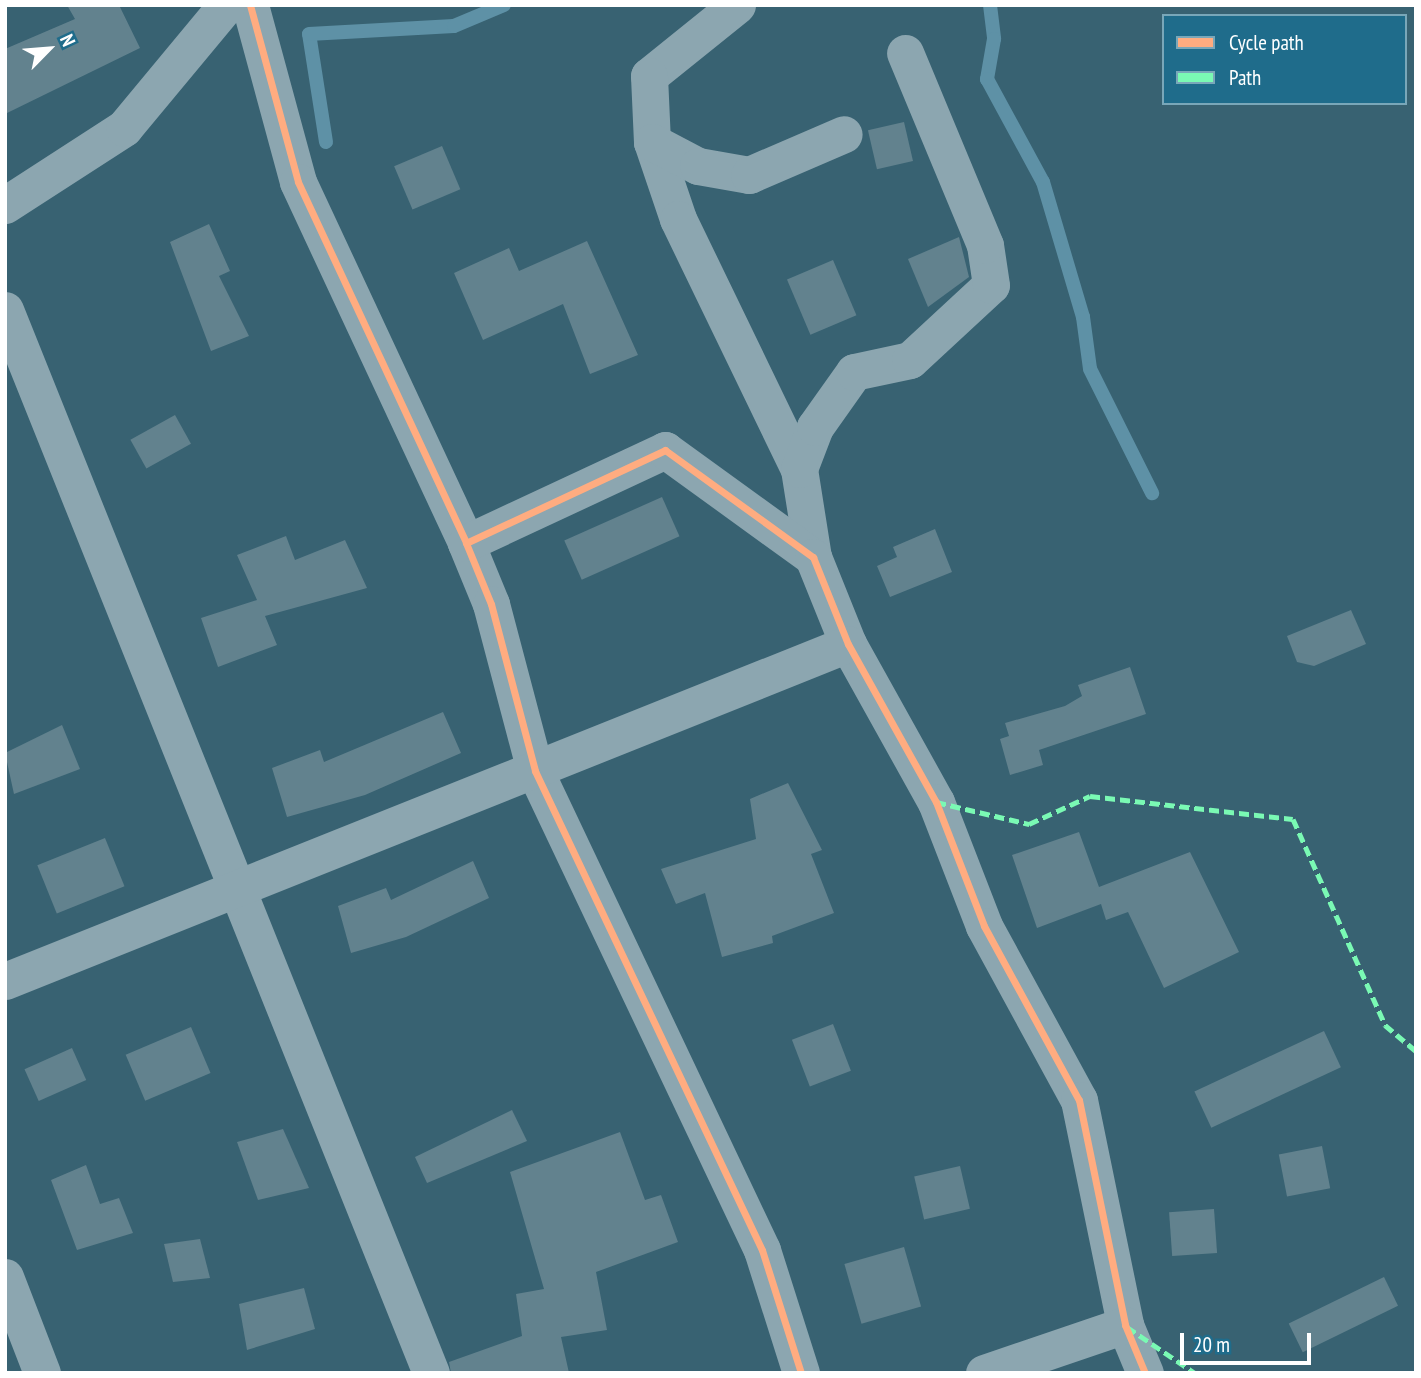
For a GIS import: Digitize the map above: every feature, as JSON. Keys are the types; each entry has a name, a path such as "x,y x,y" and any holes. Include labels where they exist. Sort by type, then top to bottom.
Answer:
{"street":[{"path":"5,205 124,128 226,5"},
{"path":"250,5 298,181 466,543 491,604 535,771 762,1250 801,1373"},
{"path":"737,5 649,76 652,142 678,219 799,469 813,557 848,644 936,802 984,926 1079,1100 1125,1325 1145,1373"},
{"path":"799,469 816,427 854,372 910,360 991,285 985,245 905,53"},
{"path":"652,142 698,166 748,175 844,134"},
{"path":"5,310 431,1373"},
{"path":"466,543 665,450 813,557"},
{"path":"5,981 240,892 848,644"},
{"path":"5,1277 43,1373"},
{"path":"984,1373 1125,1325"}],"building":[{"path":"67,5 119,5 140,48 5,114 5,49 75,19"},
{"path":"904,122 913,161 877,169 868,130"},
{"path":"442,146 460,189 412,210 394,166"},
{"path":"209,224 230,271 219,276 249,336 211,351 170,242"},
{"path":"959,237 969,277 928,307 908,259"},
{"path":"587,241 638,355 590,374 563,304 483,340 454,273 509,248 519,271"},
{"path":"833,260 856,315 810,335 787,280"},
{"path":"175,415 191,444 146,469 130,440"},
{"path":"662,497 679,536 582,580 564,541"},
{"path":"935,529 952,572 890,597 877,566 897,557 893,547"},
{"path":"286,536 295,560 345,540 367,588 265,616 277,645 218,667 201,618 257,600 237,555"},
{"path":"1351,610 1366,644 1314,666 1297,662 1287,636"},
{"path":"1130,667 1146,714 1039,750 1043,765 1010,775 1000,739 1009,736 1005,723 1065,706 1082,696 1078,685"},
{"path":"443,712 461,753 365,795 287,817 272,768 320,750 324,762"},
{"path":"62,725 80,769 14,794 5,753"},
{"path":"788,783 822,850 811,854 834,913 772,936 773,943 722,957 705,893 676,904 661,869 756,839 750,799"},
{"path":"1079,832 1099,887 1190,852 1239,952 1164,988 1128,912 1106,920 1101,904 1037,928 1012,855"},
{"path":"105,838 124,886 57,914 37,865"},
{"path":"473,861 489,898 406,937 351,953 338,906 386,888 391,900"},
{"path":"833,1024 851,1071 810,1086 792,1040"},
{"path":"191,1027 211,1073 145,1101 126,1055"},
{"path":"1324,1031 1341,1067 1211,1128 1194,1091"},
{"path":"72,1048 86,1080 39,1101 24,1069"},
{"path":"512,1110 527,1141 427,1183 415,1157"},
{"path":"283,1129 309,1188 258,1200 237,1142"},
{"path":"620,1132 645,1200 661,1195 678,1242 596,1272 607,1330 561,1337 569,1373 451,1373 449,1362 522,1336 516,1294 544,1289 510,1172"},
{"path":"1322,1146 1330,1188 1287,1197 1279,1154"},
{"path":"86,1165 100,1204 119,1198 133,1233 77,1250 51,1180"},
{"path":"960,1166 970,1209 924,1219 914,1177"},
{"path":"1214,1209 1217,1253 1172,1256 1169,1212"},
{"path":"200,1239 210,1278 173,1282 164,1244"},
{"path":"904,1247 921,1307 861,1324 844,1264"},
{"path":"1384,1277 1398,1306 1303,1352 1289,1323"},
{"path":"304,1288 315,1329 247,1350 239,1304"}],"waterway":[{"path":"326,142 309,34 454,26 504,5"},
{"path":"990,5 994,39 987,79 1043,182 1083,317 1090,369 1152,493"}],"marked path":[{"path":"936,802 1029,824 1090,796 1293,819 1385,1025 1416,1051"},
{"path":"1127,1327 1195,1373"}],"cycle path":[{"path":"250,5 298,182 466,543 491,604 535,771 762,1250 801,1373"},
{"path":"466,543 665,450 813,557 848,644 936,802 984,926 1079,1100 1125,1325 1145,1373"}]}
